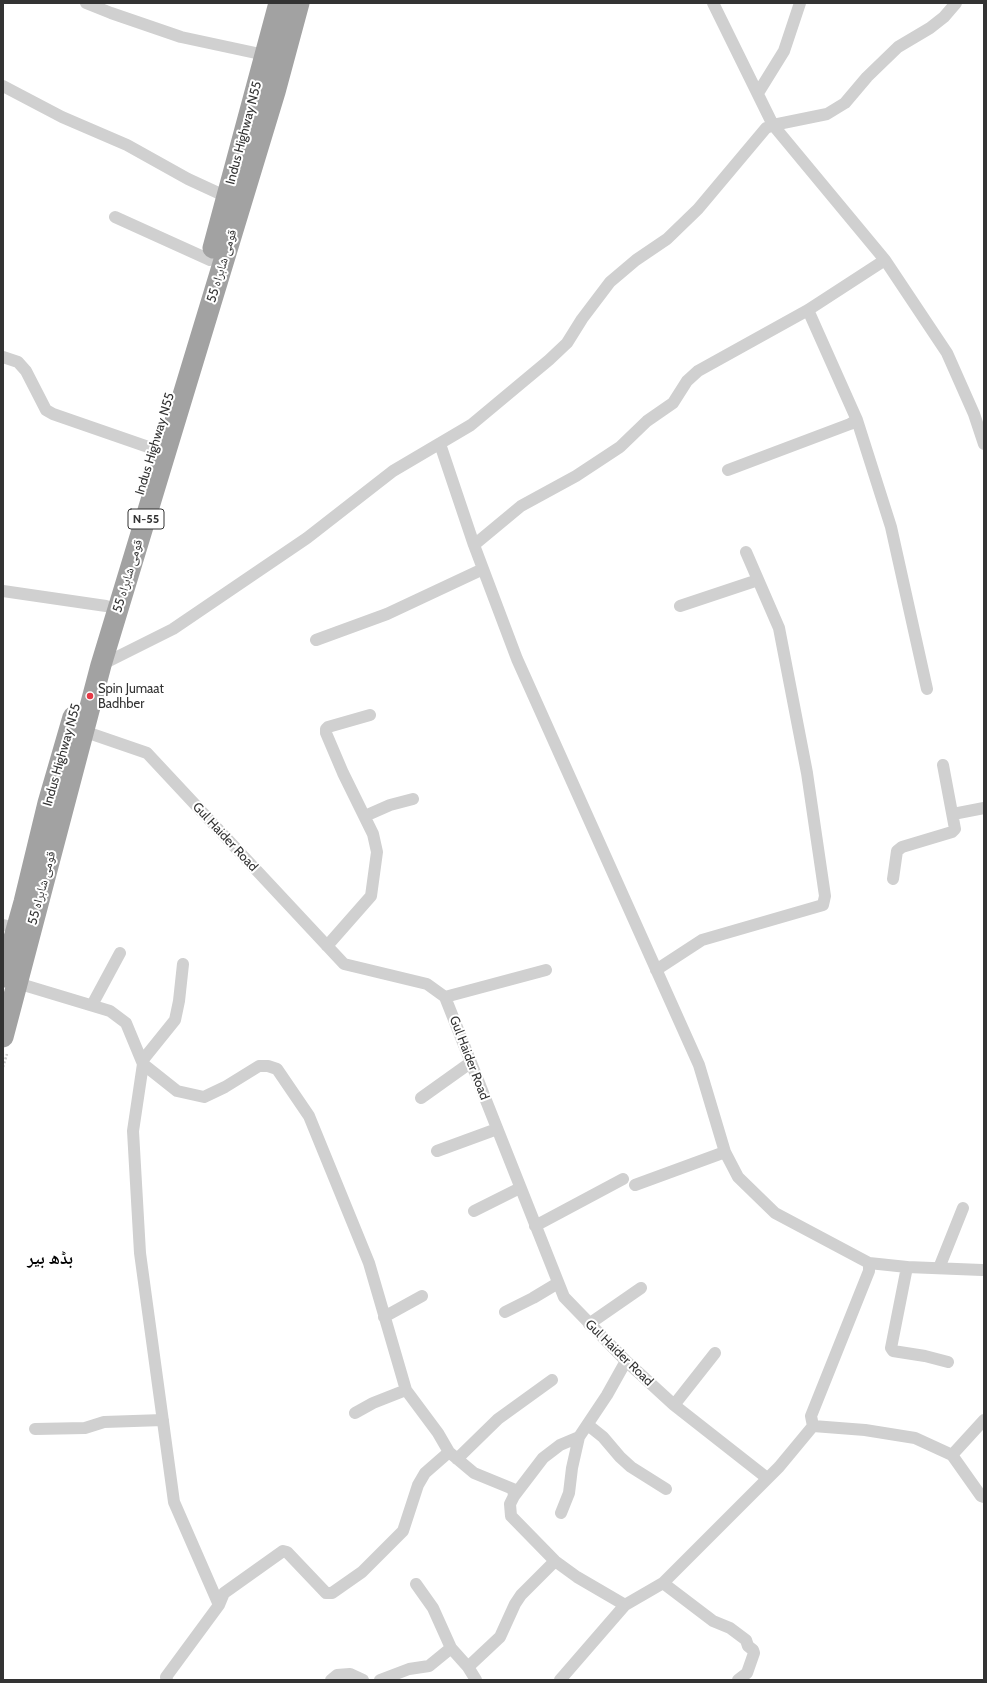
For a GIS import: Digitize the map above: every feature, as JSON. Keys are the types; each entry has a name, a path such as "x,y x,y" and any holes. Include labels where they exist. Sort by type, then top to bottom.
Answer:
{"highway":[{"name":"Indus Highway N55","path":"10,980 10,926 210,260 278,3"},
{"name":"قومی شاہراہ 55","path":"3,1037 10,980 101,665 275,92 299,3"}],"street":[{"path":"86,3 181,37 265,55"},
{"path":"713,3 773,125 885,260 947,353 974,414 984,444"},
{"path":"758,93 784,52 800,3"},
{"path":"101,665 173,629 307,538 392,471 472,425 567,343 582,319 610,282 636,260 667,238 698,209 766,128 773,125 827,114 845,103 867,76 898,47 930,28 944,17 956,3"},
{"path":"3,86 62,117 127,145 188,179 227,197"},
{"path":"115,217 210,260"},
{"path":"474,545 521,506 576,476 620,448 647,421 673,404 687,381 698,371 808,310 885,260"},
{"path":"808,310 857,420 891,527 927,689"},
{"path":"3,357 18,362 26,371 46,410 53,414 154,449"},
{"path":"728,470 857,420"},
{"path":"440,444 474,545 517,659 699,1065 725,1152 738,1177 775,1213 869,1264 982,1270"},
{"path":"656,970 702,940 823,905 825,896 807,773 779,628 746,552"},
{"path":"316,640 387,614 483,569"},
{"path":"680,606 758,580"},
{"path":"3,591 106,606"},
{"path":"327,946 371,896 377,852 373,834 343,774 326,734 328,727 370,715"},
{"name":"Gul Haider Road","path":"83,731 147,753 344,964 427,984 445,997 564,1297 626,1361 674,1405 767,1478"},
{"path":"893,878 897,851 902,846 952,832 955,829 943,765"},
{"path":"365,816 390,805 413,799"},
{"path":"953,814 984,808"},
{"path":"92,1005 120,953"},
{"path":"183,964 179,1001 175,1020 143,1062 133,1131 140,1253 174,1502 219,1605"},
{"path":"445,997 546,970"},
{"path":"10,980 110,1011 126,1023 143,1062 177,1091 204,1096 225,1087 259,1066 268,1066 278,1069 309,1116 369,1263 406,1390 453,1456 474,1473 513,1489 514,1496"},
{"path":"422,1098 470,1062"},
{"path":"437,1151 497,1129"},
{"path":"635,1185 725,1152"},
{"path":"535,1226 623,1179"},
{"path":"474,1211 520,1188"},
{"path":"939,1268 963,1208"},
{"path":"813,1426 811,1416 869,1271 869,1264"},
{"path":"907,1267 891,1348 893,1351 925,1356 948,1362"},
{"path":"505,1312 558,1283"},
{"path":"590,1324 641,1288"},
{"path":"384,1317 422,1296"},
{"path":"674,1405 715,1353"},
{"path":"561,1513 569,1493 572,1468 579,1437 607,1395 626,1361"},
{"path":"167,1680 166,1677 219,1605 224,1593 283,1552 287,1552 326,1593 332,1593 362,1572 403,1531 418,1485 425,1473 453,1456 498,1419 552,1380"},
{"path":"355,1413 406,1390"},
{"path":"35,1429 85,1428 104,1422 163,1420"},
{"path":"952,1455 984,1420"},
{"path":"588,1425 603,1437 620,1457 632,1467 666,1489"},
{"path":"813,1426 865,1430 915,1438 952,1455 981,1496 984,1497"},
{"path":"560,1680 625,1605 663,1583 779,1467 813,1426"},
{"path":"579,1437 560,1445 543,1458 514,1496 510,1504 511,1516 555,1561 577,1577 625,1605"},
{"path":"468,1667 500,1637 515,1604 521,1595 555,1561"},
{"path":"663,1583 713,1621 730,1628 746,1640 748,1646 754,1653 747,1673 738,1680"},
{"path":"416,1584 434,1608 451,1648 468,1667 476,1680"},
{"path":"380,1680 409,1669 429,1666 451,1648"},
{"path":"331,1680 337,1676 350,1674 363,1680"}],"place":[{"name":"Spin Jumaat Badhber","path":"90,696"}],"district":[{"name":"بڈھ بیر","path":"50,1259"}]}
